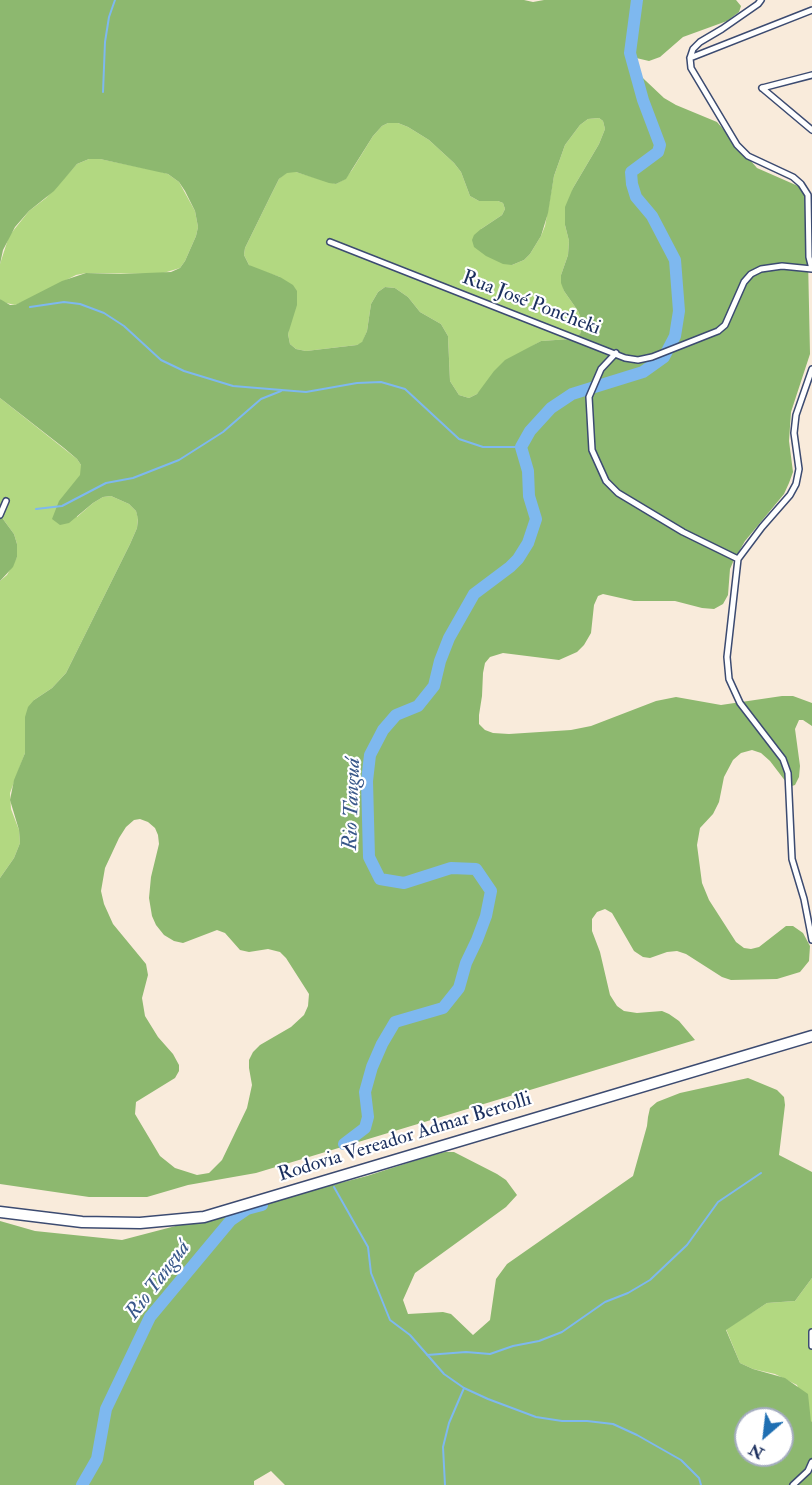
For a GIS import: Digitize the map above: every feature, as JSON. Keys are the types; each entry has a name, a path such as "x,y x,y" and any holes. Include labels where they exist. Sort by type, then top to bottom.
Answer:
{"highway":[{"name":"Rodovia Vereador Admar Bertolli","path":"0,1212 82,1222 140,1223 204,1217 812,1036"}],"street":[{"path":"616,353 638,360 718,331 725,325 744,282 760,269 782,266 812,269 809,257 808,195 793,177 748,156 737,145 695,77 690,58 693,49 700,42 731,23 761,0"},
{"path":"690,58 812,10"},
{"path":"812,75 762,88 812,130"},
{"name":"Rua José Poncheki","path":"330,242 616,353 602,369 589,398 591,450 606,481 618,493 683,532 738,559"},
{"path":"812,369 796,415 794,433 799,469 796,484 790,495 738,559 727,657 729,679 740,704 783,759 788,773 792,859 804,899 812,940"},
{"path":"0,515 6,501"},
{"path":"812,1332 812,1346"},
{"path":"793,1485 808,1471 812,1462"}],"green space":[{"path":"0,0 524,0 533,2 544,0 736,0 741,6 739,12 727,21 683,37 660,57 649,61 632,57 629,58 628,64 664,98 717,122 757,168 798,186 804,193 807,211 810,354 791,412 789,441 793,472 784,494 745,541 733,562 730,569 728,595 723,604 714,609 675,601 634,601 603,594 598,596 594,605 591,633 577,652 559,660 503,653 490,657 485,663 483,673 479,724 485,730 493,733 571,730 591,726 656,701 676,697 721,705 793,696 812,703 812,726 799,720 795,729 800,766 799,777 795,785 792,786 786,782 761,753 752,750 741,753 733,760 724,777 719,802 713,814 700,828 697,845 702,883 709,900 736,942 744,948 759,947 786,926 793,926 803,933 810,946 809,961 800,972 777,979 731,980 677,951 650,958 643,957 634,951 612,913 605,909 597,912 592,919 592,931 600,952 610,995 617,1006 624,1011 637,1013 662,1011 669,1014 679,1021 695,1040 256,1173 188,1185 147,1197 89,1197 0,1184 0,878 14,858 20,843 19,830 10,800 14,780 25,753 25,717 28,707 34,700 52,688 66,673 130,544 138,519 136,511 129,504 111,496 103,497 93,503 69,523 60,525 52,519 59,501 80,475 81,465 64,448 0,398 0,299 10,305 15,305 62,281 86,273 171,272 180,268 196,236 198,227 195,211 179,182 168,174 100,159 89,159 77,164 54,191 29,211 15,227 3,250 0,264","holes":["599,118 603,121 605,129 565,207 565,225 569,241 561,283 583,324 580,334 570,339 541,341 505,360 477,394 469,398 459,395 450,381 448,336 441,324 420,312 408,297 395,288 385,287 378,292 371,304 367,331 362,342 357,345 306,351 296,349 290,344 288,334 297,305 297,291 293,285 280,277 249,265 244,255 245,248 279,179 287,173 296,172 336,184 346,179 373,136 382,126 388,123 398,123 408,127 429,140 454,163 461,172 470,196 479,201 503,203 505,209 502,215 481,229 472,240 474,247 486,256 503,264 512,265 524,260 541,236 548,213 554,176 565,145 580,125 588,119","140,819 155,828 158,835 159,844 151,877 149,898 152,916 164,935 183,943 217,930 225,933 240,950 249,952 268,949 280,952 309,994 308,1006 304,1015 291,1027 260,1045 253,1052 249,1060 252,1085 247,1108 222,1160 209,1173 197,1175 175,1168 160,1156 135,1114 136,1102 175,1078 179,1071 179,1065 173,1054 158,1037 145,1016 142,998 148,975 146,964 113,924 101,891 105,868 119,838 126,827 134,820"]},
{"path":"599,118 603,121 605,129 599,144 573,188 565,225 569,241 568,255 561,275 564,291 578,311 583,324 580,334 570,339 541,341 524,351 477,394 469,398 459,395 450,381 448,336 441,324 420,312 408,297 395,288 385,287 378,292 371,304 367,331 362,343 306,351 296,349 290,344 288,334 290,323 280,277 253,268 244,255 245,248 279,179 287,172 296,172 336,184 345,179 382,126 388,123 398,123 408,127 429,140 454,163 461,172 470,196 479,201 503,203 505,209 502,215 481,229 512,265 524,260 530,254 541,236 554,176 565,145 580,125 588,119"},
{"path":"89,159 100,159 158,171 168,174 179,182 195,211 198,227 185,261 180,268 160,274 86,273 76,275 15,305 2,302 0,299 0,264 9,236 29,211 46,198 77,164"},
{"path":"0,398 77,459 81,465 81,475 75,484 77,517 93,503 103,497 111,496 129,504 136,511 138,518 137,528 130,544 66,673 52,688 34,700 25,753 10,793 11,809 19,830 20,843 14,858 0,878 0,581 7,575 17,557 17,544 14,534 0,515"},
{"path":"0,515 14,534 17,557 13,567 0,581"},
{"path":"748,1078 777,1090 784,1097 779,1155 812,1172 812,1278 795,1301 767,1303 726,1330 740,1363 785,1378 808,1394 812,1421 812,1485 285,1485 271,1471 254,1481 254,1485 0,1485 0,1221 35,1231 122,1240 367,1176 426,1157 454,1152 506,1180 517,1195 506,1207 415,1273 403,1300 408,1314 443,1312 451,1314 473,1335 490,1320 496,1279 507,1264 633,1176 650,1108 657,1102 680,1093"},
{"path":"812,1278 811,1424 797,1385 775,1374 753,1369 740,1363 726,1329 767,1303 795,1301"}],"waterway":[{"path":"103,92 105,42 109,17 115,0"},
{"name":"Rio Tanguá","path":"344,1144 365,1128 368,1117 365,1092 372,1067 395,1022 443,1008 459,988 466,963 486,916 491,891 476,869 451,868 404,883 380,879 369,857 367,781 370,755 383,730 396,715 418,706 434,686 449,638 474,594 510,567 528,543 536,519 529,496 528,471 521,447 530,431 551,408 572,394 643,372 664,357 675,336 679,311 675,260 652,216 636,197 632,184 631,172 658,152 660,145 643,100 630,53 637,0"},
{"path":"30,307 64,302 80,304 104,313 124,326 161,360 184,371 233,386 306,392 357,383 381,382 405,389 459,439 483,447 521,447"},
{"path":"36,509 62,506 106,483 133,478 179,460 223,432 261,399 281,391"},
{"path":"427,1355 466,1352 490,1354 513,1346 539,1341 562,1332 605,1302 628,1293 650,1280 687,1245 718,1202 761,1173"},
{"path":"334,1187 368,1247 371,1273 390,1320 410,1335 444,1374 464,1388 536,1417 613,1424 681,1460 699,1478 701,1485"},
{"name":"Rio Tanguá","path":"82,1485 97,1459 106,1409 150,1317 231,1220 247,1209 262,1205"},
{"path":"445,1485 443,1447 449,1423 464,1388"}]}
